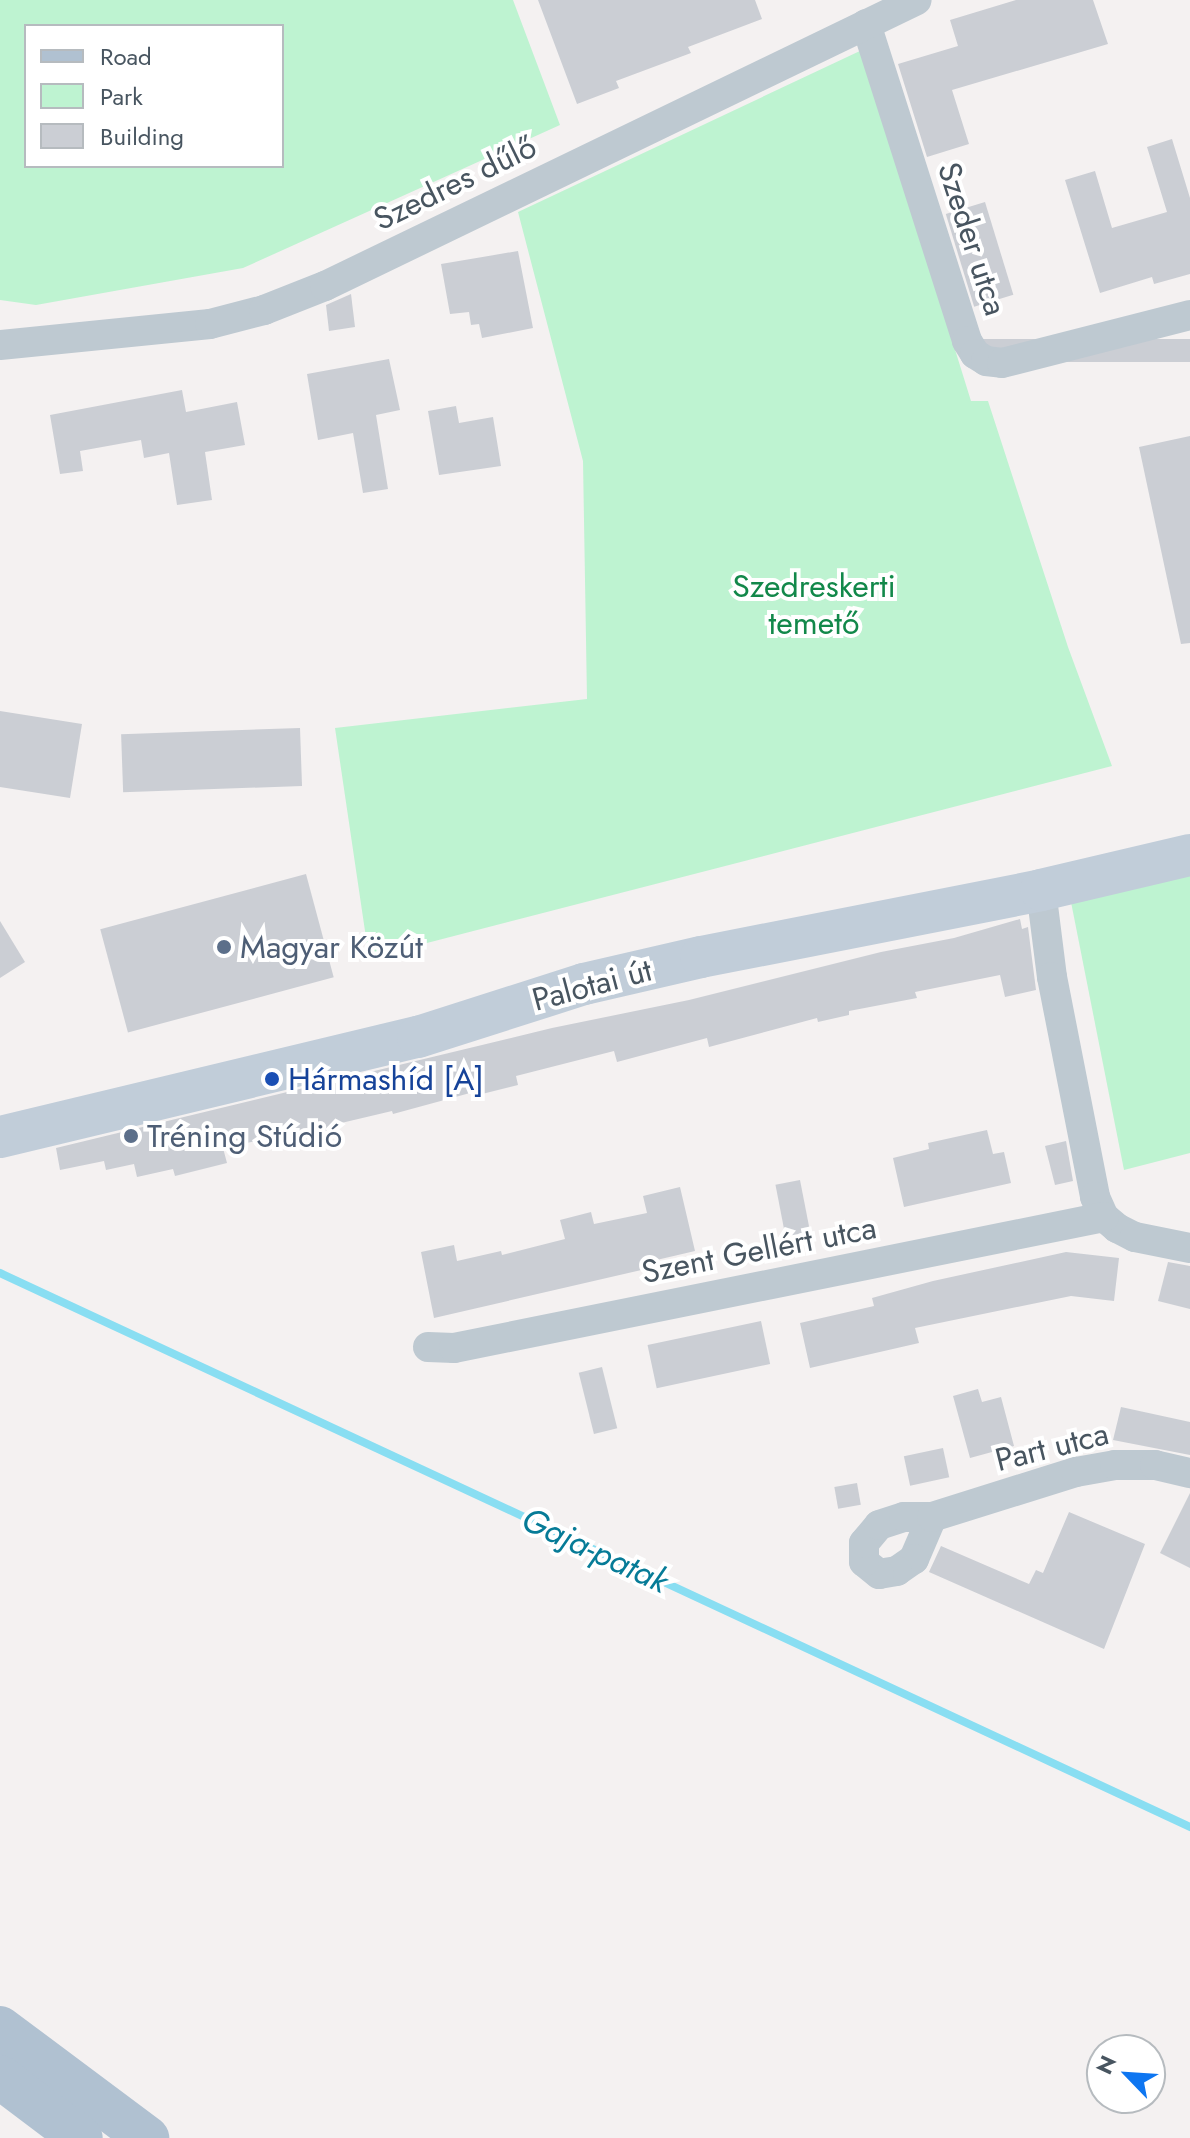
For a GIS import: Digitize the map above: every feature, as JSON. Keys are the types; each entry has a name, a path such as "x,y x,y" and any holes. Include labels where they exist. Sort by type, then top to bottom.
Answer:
{"main road":[{"name":"Palotai út","path":"0,1137 418,1037 584,984 701,957 1041,890 1190,855"},
{"path":"0,2028 147,2138"},
{"path":"0,2077 81,2138"}],"street":[{"name":"Szedres dűlő","path":"0,345 210,324 264,310 325,286 917,0"},
{"name":"Szeder utca","path":"866,24 967,341 975,354 986,361 1002,363 1190,315"},
{"path":"1041,890 1058,1006 1095,1197 1104,1217 1135,1237 1190,1248"},
{"name":"Szent Gellért utca","path":"428,1347 454,1348 1104,1217"},
{"name":"Part utca","path":"932,1517 1076,1472 1115,1465 1155,1465 1190,1473"}],"green space":[{"path":"0,0 513,0 560,125 243,268 36,305 0,300"},
{"name":"Szedreskerti temető","path":"862,50 971,401 988,401 1068,647 1112,766 369,958 335,728 587,699 583,461 518,212"},
{"path":"1190,873 1190,1153 1124,1170 1071,902"}],"building":[{"path":"538,0 755,0 762,19 688,47 691,53 616,81 619,88 577,104"},
{"path":"1016,0 1093,0 1108,44 952,90 969,144 927,157 898,64 958,46 950,20"},
{"path":"1172,139 1190,198 1190,274 1154,284 1152,277 1100,293 1065,180 1095,171 1112,228 1167,212 1147,147"},
{"path":"985,202 1013,295 974,307 946,214"},
{"path":"518,251 533,328 482,338 479,324 471,325 469,312 450,314 441,264"},
{"path":"351,294 355,327 329,331 326,305"},
{"path":"981,339 1190,339 1190,362 981,362"},
{"path":"389,359 400,410 376,415 388,489 363,493 353,433 318,440 307,374"},
{"path":"182,390 186,412 237,402 245,445 205,452 212,500 177,505 169,453 144,458 141,440 80,451 83,471 60,474 50,415"},
{"path":"456,406 459,423 493,417 501,466 439,475 428,411"},
{"path":"1190,436 1190,643 1181,644 1139,447"},
{"path":"0,711 82,724 70,798 0,787"},
{"path":"300,728 302,786 123,792 121,734"},
{"path":"306,874 334,977 128,1032 100,929"},
{"path":"1020,919 1022,929 1028,927 1036,990 1005,997 1000,975 915,992 917,998 849,1011 849,1015 818,1022 817,1018 709,1047 707,1038 617,1062 614,1051 516,1076 518,1085 482,1094 481,1090 393,1114 392,1111 337,1124 338,1131 301,1140 299,1132 223,1148 227,1163 175,1176 173,1169 137,1177 134,1164 106,1170 104,1161 60,1170 56,1148 552,1028 689,1000 881,952 954,938"},
{"path":"0,921 25,962 0,978"},
{"path":"987,1130 993,1154 1004,1152 1011,1183 904,1207 893,1158 929,1149 928,1143"},
{"path":"1066,1141 1073,1181 1055,1185 1045,1146"},
{"path":"800,1180 812,1241 787,1246 775,1185"},
{"path":"680,1187 695,1251 648,1262 650,1268 434,1318 421,1252 454,1245 457,1261 501,1251 502,1255 565,1239 560,1220 591,1212 594,1224 647,1213 643,1196"},
{"path":"1066,1252 1119,1258 1114,1301 1071,1296 915,1328 919,1343 810,1368 800,1323 874,1306 872,1298 933,1281"},
{"path":"1168,1262 1190,1266 1190,1309 1158,1301"},
{"path":"761,1321 770,1364 657,1388 648,1345"},
{"path":"602,1367 617,1428 594,1434 579,1373"},
{"path":"978,1389 982,1402 1001,1397 1014,1446 970,1458 953,1396"},
{"path":"1121,1407 1190,1422 1190,1455 1113,1440"},
{"path":"943,1448 949,1477 910,1486 904,1456"},
{"path":"857,1483 861,1505 838,1509 834,1487"},
{"path":"1190,1493 1190,1568 1160,1553"},
{"path":"1069,1512 1145,1544 1104,1649 929,1572 941,1546 1029,1584 1036,1570 1043,1573"}],"waterway":[{"name":"Gaja-patak","path":"0,1273 1190,1827"}],"place":[{"name":"Magyar Közút","path":"224,947"},
{"name":"Hármashíd [A]","path":"272,1079"},
{"name":"Tréning Stúdió","path":"131,1136"}]}
